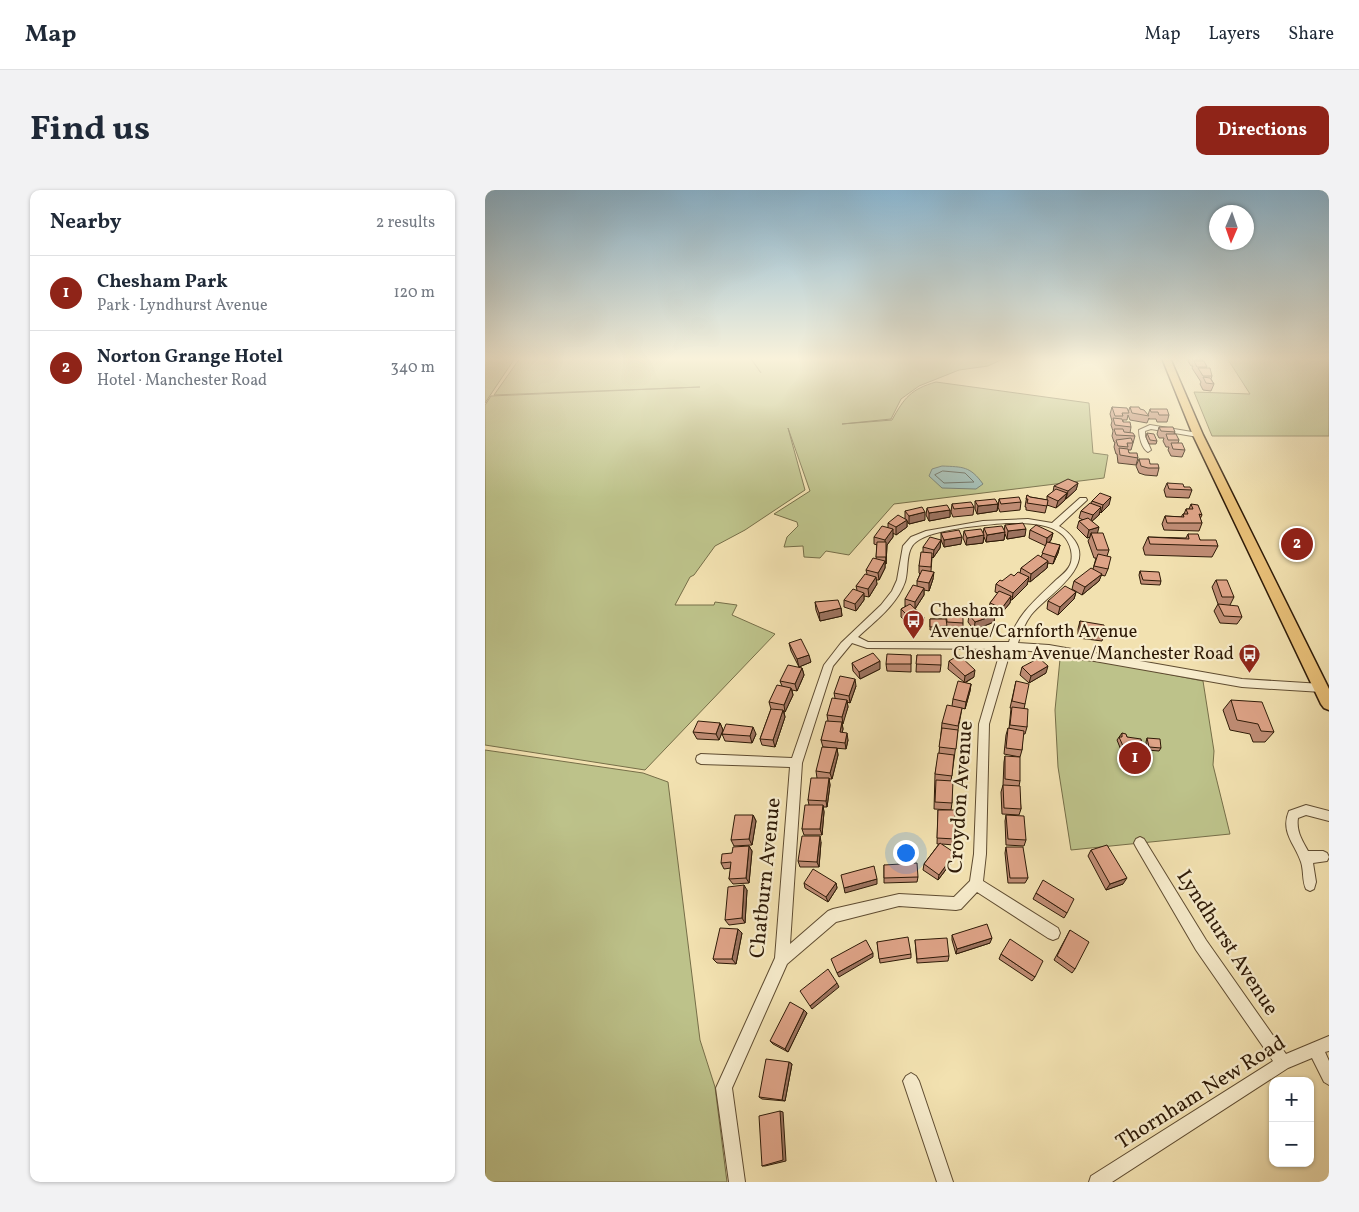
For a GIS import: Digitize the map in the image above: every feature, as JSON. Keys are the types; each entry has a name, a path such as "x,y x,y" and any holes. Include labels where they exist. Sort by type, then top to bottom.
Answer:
{"main road":[{"path":"1186,404 1221,483 1326,697"}],"street":[{"path":"1148,450 1142,436 1142,430 1149,427 1198,435"},
{"path":"1054,526 1083,500"},
{"name":"Chatburn Avenue","path":"737,1182 724,1088 782,959 797,763 829,665 851,638 884,608 896,592 901,580 907,546 914,539 926,533 1010,521 1025,520 1054,526"},
{"name":"Croydon Avenue","path":"782,959 833,916 899,900 956,904 977,884 980,854 984,724 1018,626 1035,603 1073,568 1076,560 1076,552 1070,537 1054,526"},
{"path":"851,638 867,645 1010,646 1110,658 1326,697"},
{"path":"701,759 797,763"},
{"path":"1310,885 1305,857 1291,831 1293,815 1306,810 1329,816"},
{"name":"Lyndhurst Avenue","path":"1140,843 1201,946 1283,1063"},
{"path":"1305,857 1323,857"},
{"path":"977,884 1053,933"},
{"path":"1323,1046 1329,1077"},
{"name":"Thornham New Road","path":"1097,1182 1283,1063 1323,1046"},
{"path":"911,1081 945,1182"}],"green space":[{"path":"898,404 891,419 842,424 892,420 901,404 1089,404 1093,453 1108,455 1104,478 894,504 849,555 826,551 820,558 804,557 803,546 784,547 787,537 798,526 797,522 774,514 810,491 788,428 805,490 745,530 715,546 694,575 690,577 675,605 714,605 715,602 737,605 732,615 775,634 645,770 485,745 485,405"},
{"path":"1199,404 1329,404 1329,436 1212,436"},
{"path":"1060,659 1106,662 1203,681 1214,751 1213,765 1230,834 1071,850 1058,767 1055,710"},
{"path":"485,750 643,773 668,782 700,1040 715,1087 727,1182 485,1182"}],"water":[{"path":"942,466 970,471 983,484 976,489 942,488 929,476 932,469"}],"building":[{"path":"1112,407 1127,408 1129,413 1122,413 1123,416 1115,416"},
{"path":"1130,407 1139,407 1149,416 1132,413"},
{"path":"1150,409 1167,409 1169,415 1159,415 1158,412 1151,412"},
{"path":"1113,418 1122,419 1123,422 1130,422 1131,427 1115,425"},
{"path":"1159,427 1173,427 1175,432 1161,431"},
{"path":"1114,429 1123,429 1124,432 1133,433 1135,436 1116,435"},
{"path":"1147,433 1154,434 1157,441 1150,440"},
{"path":"1166,434 1176,434 1179,440 1168,440"},
{"path":"1131,438 1133,443 1127,443 1128,447 1118,446 1116,440"},
{"path":"1171,443 1182,443 1185,450 1173,449"},
{"path":"1119,448 1128,449 1129,453 1137,453 1138,458 1120,455"},
{"path":"1139,459 1149,459 1150,464 1158,464 1159,468 1141,466"},
{"path":"1068,479 1078,483 1068,491 1054,486"},
{"path":"1167,483 1183,484 1184,487 1190,487 1192,490 1169,489"},
{"path":"1056,489 1067,493 1058,501 1047,496"},
{"path":"1100,493 1111,497 1103,505 1092,501"},
{"path":"1027,495 1048,500 1047,506 1027,503"},
{"path":"1019,497 1021,502 1001,504 999,499"},
{"path":"995,499 998,504 978,506 975,501"},
{"path":"971,502 974,507 954,509 952,504"},
{"path":"1090,503 1101,507 1093,515 1081,511"},
{"path":"1191,504 1198,505 1202,515 1199,514 1202,523 1167,523 1165,516 1184,517 1183,514 1188,514 1186,509 1193,509"},
{"path":"947,505 950,510 929,513 927,508"},
{"path":"922,507 925,512 909,516 905,511"},
{"path":"898,515 907,520 896,527 888,523"},
{"path":"1088,518 1099,527 1089,530 1079,521"},
{"path":"1023,523 1026,529 1008,531 1005,525"},
{"path":"1036,525 1053,533 1047,538 1030,530"},
{"path":"882,526 893,529 885,540 874,537"},
{"path":"1002,526 1005,532 987,535 984,528"},
{"path":"981,529 984,535 967,538 964,531"},
{"path":"959,530 962,537 944,540 941,533"},
{"path":"1091,533 1103,533 1109,550 1097,550"},
{"path":"1188,534 1198,534 1200,540 1216,540 1218,546 1150,544 1148,537 1189,539"},
{"path":"930,537 941,540 934,550 923,547"},
{"path":"877,542 886,542 886,557 876,557"},
{"path":"1047,542 1060,545 1055,557 1042,553"},
{"path":"921,552 932,553 931,567 919,566"},
{"path":"1098,554 1111,557 1108,569 1094,566"},
{"path":"1038,555 1048,561 1031,574 1021,568"},
{"path":"873,558 885,561 878,573 866,570"},
{"path":"1091,568 1102,574 1085,587 1074,581"},
{"path":"922,570 934,572 929,583 917,581"},
{"path":"1140,571 1159,572 1161,581 1143,580"},
{"path":"1018,572 1029,577 1013,593 996,584 1011,574 1014,576"},
{"path":"865,574 876,577 868,589 856,586"},
{"path":"1216,580 1227,580 1234,597 1222,597"},
{"path":"913,585 924,588 915,602 905,599"},
{"path":"1065,586 1076,592 1060,607 1048,601"},
{"path":"853,589 864,593 855,604 844,600"},
{"path":"999,591 1011,596 1002,608 990,603"},
{"path":"838,600 841,608 819,613 815,602"},
{"path":"910,604 924,617 914,622 901,609"},
{"path":"1218,604 1238,606 1242,617 1224,616"},
{"path":"988,608 995,615 975,622 969,615"},
{"path":"946,611 953,611 953,615 963,612 963,623 947,622"},
{"path":"930,619 946,619 947,626 930,627"},
{"path":"1080,621 1104,625 1104,634 1080,630"},
{"path":"801,639 809,655 797,659 789,643"},
{"path":"873,653 880,661 859,672 852,663"},
{"path":"887,654 911,655 911,664 886,664"},
{"path":"917,655 941,655 941,665 916,664"},
{"path":"959,655 975,670 965,676 949,661"},
{"path":"1039,658 1048,666 1031,676 1022,667"},
{"path":"788,665 802,668 795,684 780,681"},
{"path":"840,676 855,679 849,696 834,693"},
{"path":"958,681 971,684 966,702 953,699"},
{"path":"1016,681 1029,684 1025,704 1012,701"},
{"path":"777,685 791,688 784,705 769,702"},
{"path":"832,698 847,700 842,717 827,715"},
{"path":"1231,700 1262,702 1274,732 1261,731 1258,724 1237,720"},
{"path":"947,705 962,708 958,726 942,723"},
{"path":"1012,707 1028,709 1027,727 1010,725"},
{"path":"771,709 783,710 773,740 760,739"},
{"path":"698,721 720,723 716,734 693,732"},
{"path":"826,721 842,722 840,732 847,733 845,743 821,740"},
{"path":"726,724 753,727 750,736 722,734"},
{"path":"942,728 958,730 956,749 939,747"},
{"path":"1008,728 1024,731 1022,750 1006,748"},
{"path":"1122,733 1126,734 1127,737 1141,739 1142,745 1127,744 1128,747 1123,746 1119,737 1122,737"},
{"path":"1147,738 1160,739 1161,748 1149,747"},
{"path":"822,747 837,748 830,773 816,771"},
{"path":"938,753 954,755 952,776 935,774"},
{"path":"1005,756 1020,757 1020,781 1005,779"},
{"path":"811,778 829,778 826,801 808,800"},
{"path":"936,780 953,781 952,803 935,802"},
{"path":"1003,785 1020,786 1021,809 1004,808"},
{"path":"805,805 823,805 820,829 802,829"},
{"path":"938,810 955,810 955,839 937,838"},
{"path":"735,815 753,815 749,839 731,840"},
{"path":"1006,815 1024,816 1026,840 1008,839"},
{"path":"802,836 820,836 817,862 798,861"},
{"path":"940,843 955,853 939,875 924,864"},
{"path":"1107,845 1127,878 1110,884 1091,850"},
{"path":"749,846 746,878 729,879 731,862 721,863 722,854 732,853 733,847"},
{"path":"1006,847 1023,847 1028,878 1010,878"},
{"path":"917,863 918,877 884,878 884,865"},
{"path":"874,866 877,879 844,888 841,875"},
{"path":"813,869 836,883 826,897 804,883"},
{"path":"1043,880 1074,899 1067,913 1036,893"},
{"path":"744,885 742,918 725,920 728,887"},
{"path":"987,924 992,938 957,949 952,935"},
{"path":"720,928 738,929 732,959 713,959"},
{"path":"1070,930 1089,942 1075,969 1057,956"},
{"path":"908,937 911,954 879,959 877,942"},
{"path":"947,938 949,956 917,959 915,940"},
{"path":"1010,939 1043,961 1035,977 1001,954"},
{"path":"866,940 873,953 837,973 831,959"},
{"path":"828,969 837,983 810,1006 800,991"},
{"path":"790,1002 804,1010 785,1049 770,1041"},
{"path":"766,1059 789,1062 782,1100 759,1097"},
{"path":"780,1111 783,1160 762,1166 759,1116"}],"place":[{"name":"Norton Grange Hotel","path":"1297,544"},
{"name":"Chesham Avenue/Carnforth Avenue","path":"914,640"},
{"name":"Chesham Avenue/Manchester Road","path":"1250,673"},
{"name":"Chesham Park","path":"1135,758"}]}
